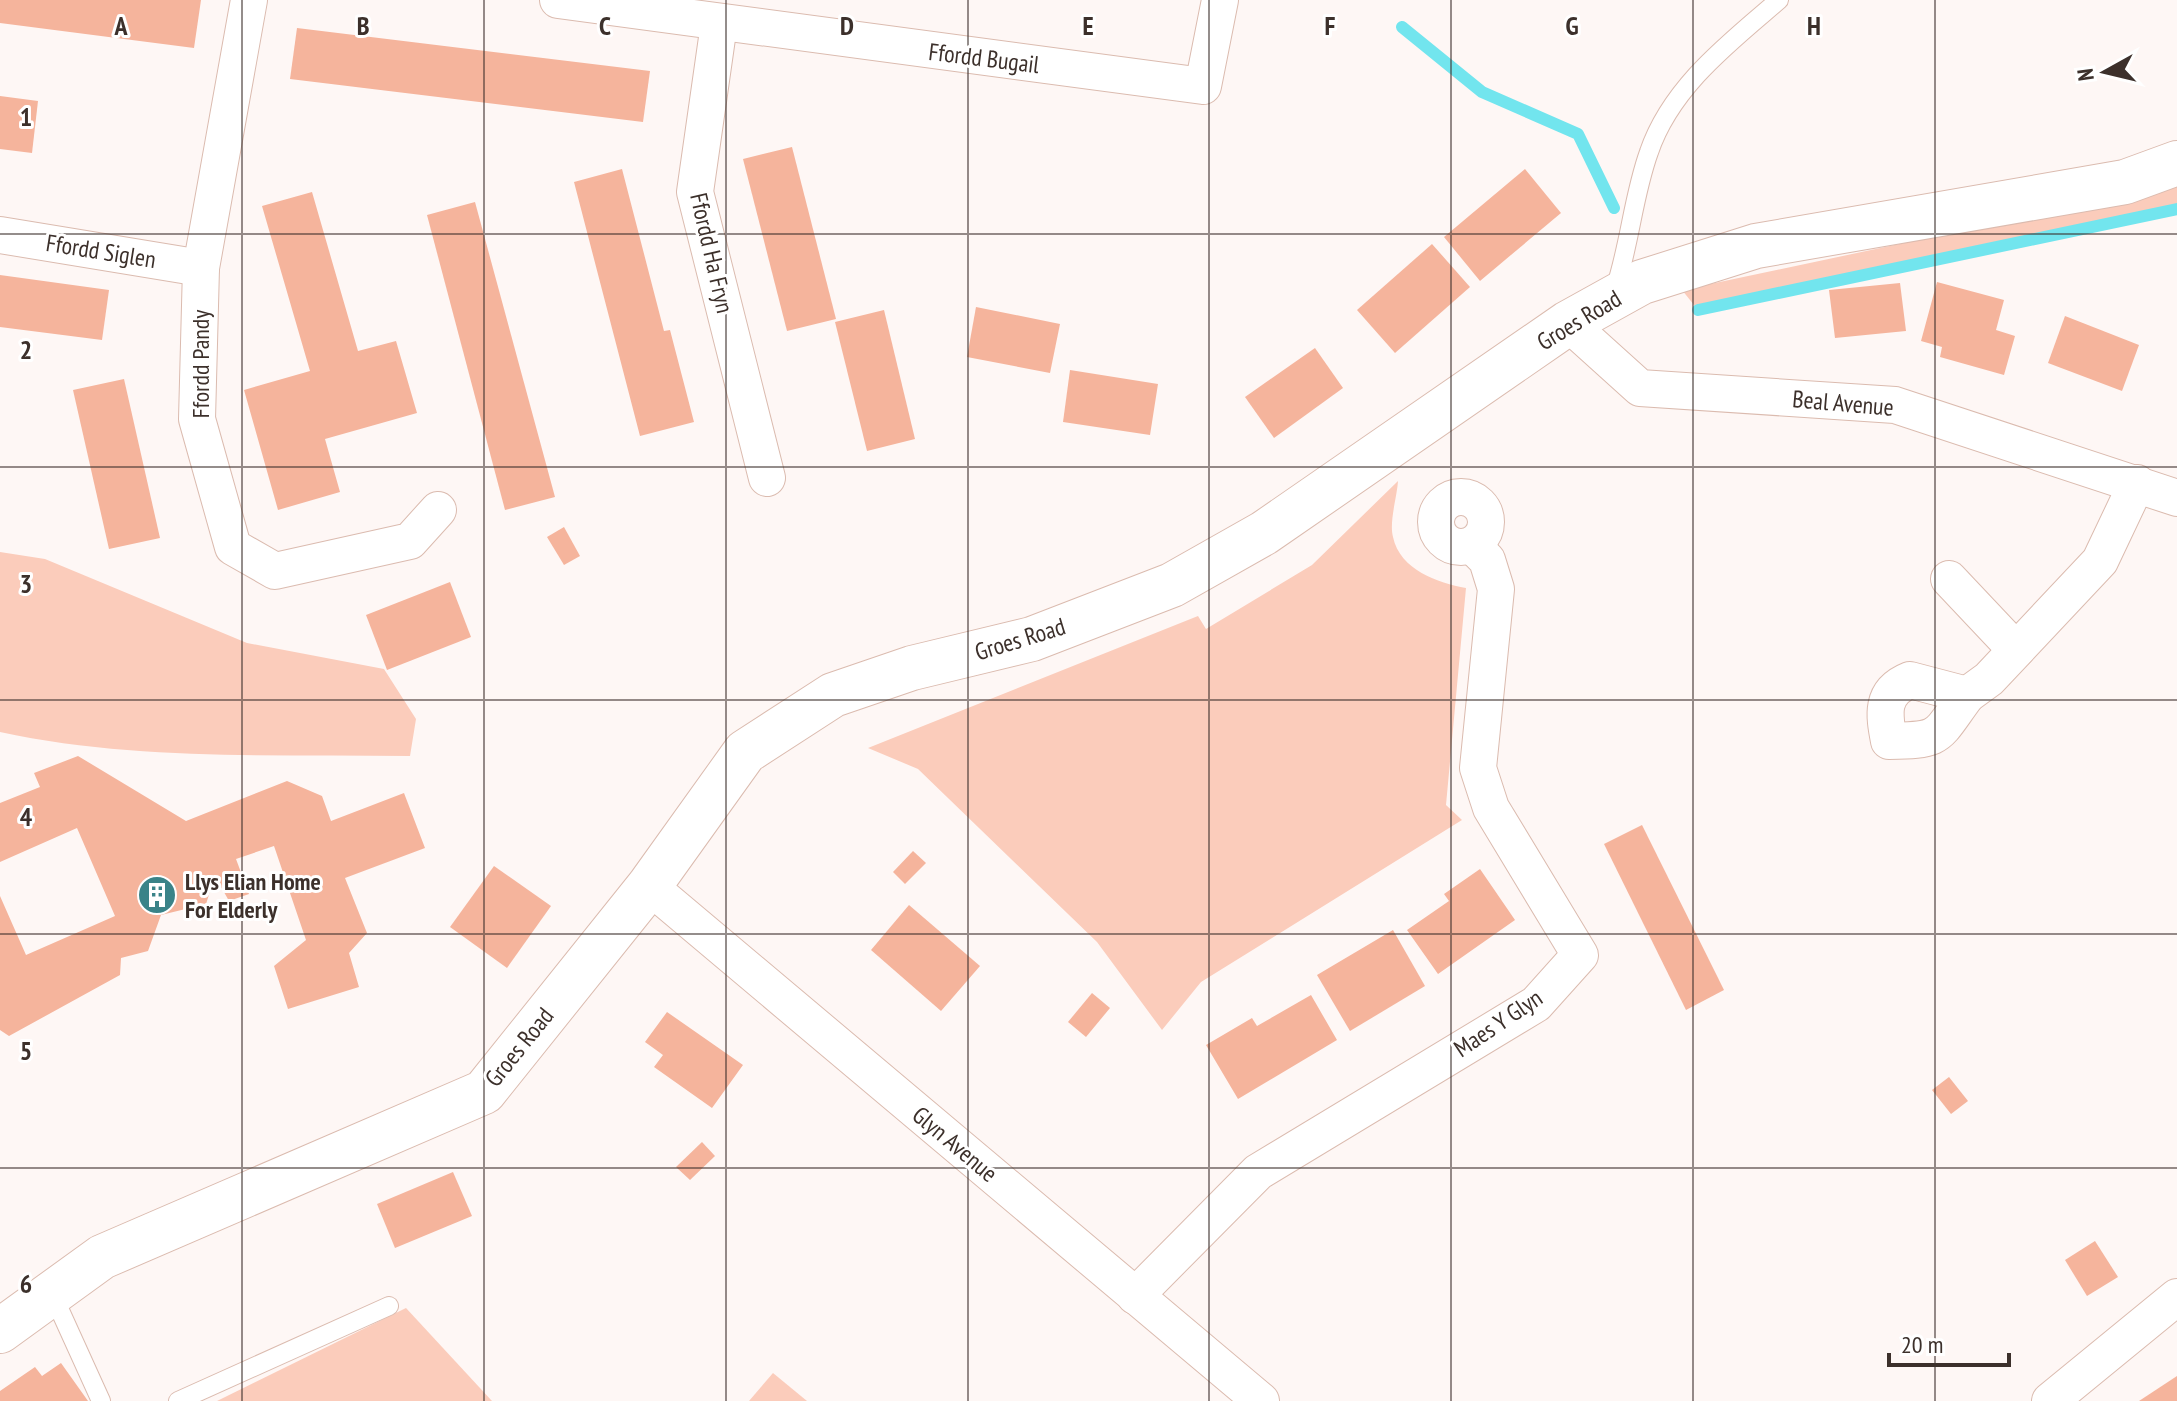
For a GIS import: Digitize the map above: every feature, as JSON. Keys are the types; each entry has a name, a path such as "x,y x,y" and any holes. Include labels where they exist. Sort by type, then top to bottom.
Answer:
{"street":[{"name":"Ffordd Pandy","path":"249,0 201,268 197,419 233,547 275,571 410,541 438,510"},
{"name":"Ffordd Bugail","path":"558,0 679,9 719,24 1203,86 1220,0"},
{"name":"Ffordd Ha Fryn","path":"719,24 695,192 767,478"},
{"name":"Groes Road","path":"0,1331 102,1257 484,1092 649,886 745,752 833,695 912,668 1032,639 1172,585 1264,533 1568,323 1642,282 1756,246 2125,182 2177,163"},
{"name":"Ffordd Siglen","path":"0,235 201,268"},
{"name":"Beal Avenue","path":"1568,323 1640,388 1895,405 2177,498"},
{"path":"1967,695 1989,679 2100,561 2137,483"},
{"name":"Maes Y Glyn","path":"1135,1296 1258,1172 1536,1004 1580,955 1491,808 1478,768 1496,589 1487,560 1472,545"},
{"path":"1949,579 2016,650"},
{"name":"Glyn Avenue","path":"649,886 1261,1401"},
{"path":"2050,1401 2177,1297"}],"lane":[{"path":"1612,299 1627,256 1649,151 1671,107 1710,60 1779,0"},
{"path":"52,1293 101,1401"},
{"path":"178,1401 389,1306"}],"shaded area":[{"path":"2177,179 2177,214 2167,211 1698,310 1682,290 2126,196"},
{"path":"1398,481 1392,524 1393,537 1403,558 1432,578 1466,588 1446,805 1462,820 1201,982 1162,1030 1097,942 918,769 868,748 1198,616 1206,629 1312,565"},
{"path":"0,552 45,559 247,643 384,669 416,719 410,756 153,752 101,748 0,732"},
{"path":"406,1308 492,1401 217,1401"},
{"path":"773,1373 807,1401 749,1401"}],"building":[{"path":"0,0 201,0 194,48 0,23"},
{"path":"297,28 650,71 643,122 290,79"},
{"path":"0,96 38,101 32,153 0,149"},
{"path":"792,147 836,319 787,331 743,159"},
{"path":"622,169 664,331 670,330 694,422 640,436 574,182"},
{"path":"1525,169 1561,213 1480,281 1444,237"},
{"path":"312,192 358,351 396,341 417,413 325,439 340,492 278,510 244,390 310,371 262,206"},
{"path":"475,202 555,497 505,510 427,215"},
{"path":"1432,244 1470,287 1395,353 1357,310"},
{"path":"0,275 109,290 102,340 0,327"},
{"path":"1937,282 2004,300 1996,330 2015,336 2004,375 1940,357 1942,347 1921,341"},
{"path":"1900,283 1906,331 1835,338 1829,290"},
{"path":"976,307 1060,324 1050,373 967,357"},
{"path":"884,310 915,439 867,451 835,322"},
{"path":"2065,316 2139,345 2122,391 2048,363"},
{"path":"1315,348 1343,388 1274,438 1245,397"},
{"path":"1070,370 1158,384 1150,435 1063,422"},
{"path":"124,379 160,538 109,549 73,390"},
{"path":"564,527 580,556 564,565 547,537"},
{"path":"450,582 471,637 387,670 366,615"},
{"name":"Llys Elian Home For Elderly","path":"78,756 186,821 287,781 322,796 331,821 404,793 425,848 345,878 367,933 349,953 359,987 288,1009 274,966 306,940 274,846 236,859 249,894 229,901 215,876 206,904 161,915 148,951 121,958 120,975 9,1036 0,1030 0,896 26,955 115,916 77,828 0,862 0,803 40,787 34,773"},
{"path":"1642,825 1724,990 1686,1010 1604,844"},
{"path":"913,851 926,863 905,884 893,872"},
{"path":"494,866 551,906 507,968 450,927"},
{"path":"1480,869 1515,920 1438,974 1407,930 1449,901 1444,894"},
{"path":"909,905 980,966 941,1011 871,950"},
{"path":"1393,930 1425,986 1350,1031 1317,975"},
{"path":"1092,993 1110,1008 1086,1037 1068,1022"},
{"path":"1311,995 1337,1040 1238,1099 1206,1045 1252,1018 1257,1026"},
{"path":"667,1012 743,1065 712,1108 654,1067 663,1055 645,1042"},
{"path":"1949,1077 1968,1101 1951,1114 1932,1090"},
{"path":"702,1142 715,1156 690,1180 676,1167"},
{"path":"453,1172 472,1216 395,1248 377,1204"},
{"path":"2095,1241 2118,1277 2087,1296 2065,1260"},
{"path":"61,1363 88,1401 0,1401 0,1391 35,1367 42,1376"},
{"path":"2177,1376 2177,1401 2139,1401"}],"waterway":[{"path":"1402,27 1482,92 1578,134 1614,208"},
{"path":"1698,310 2177,209"}],"place":[{"name":"Llys Elian Home For Elderly","path":"157,895"}]}
